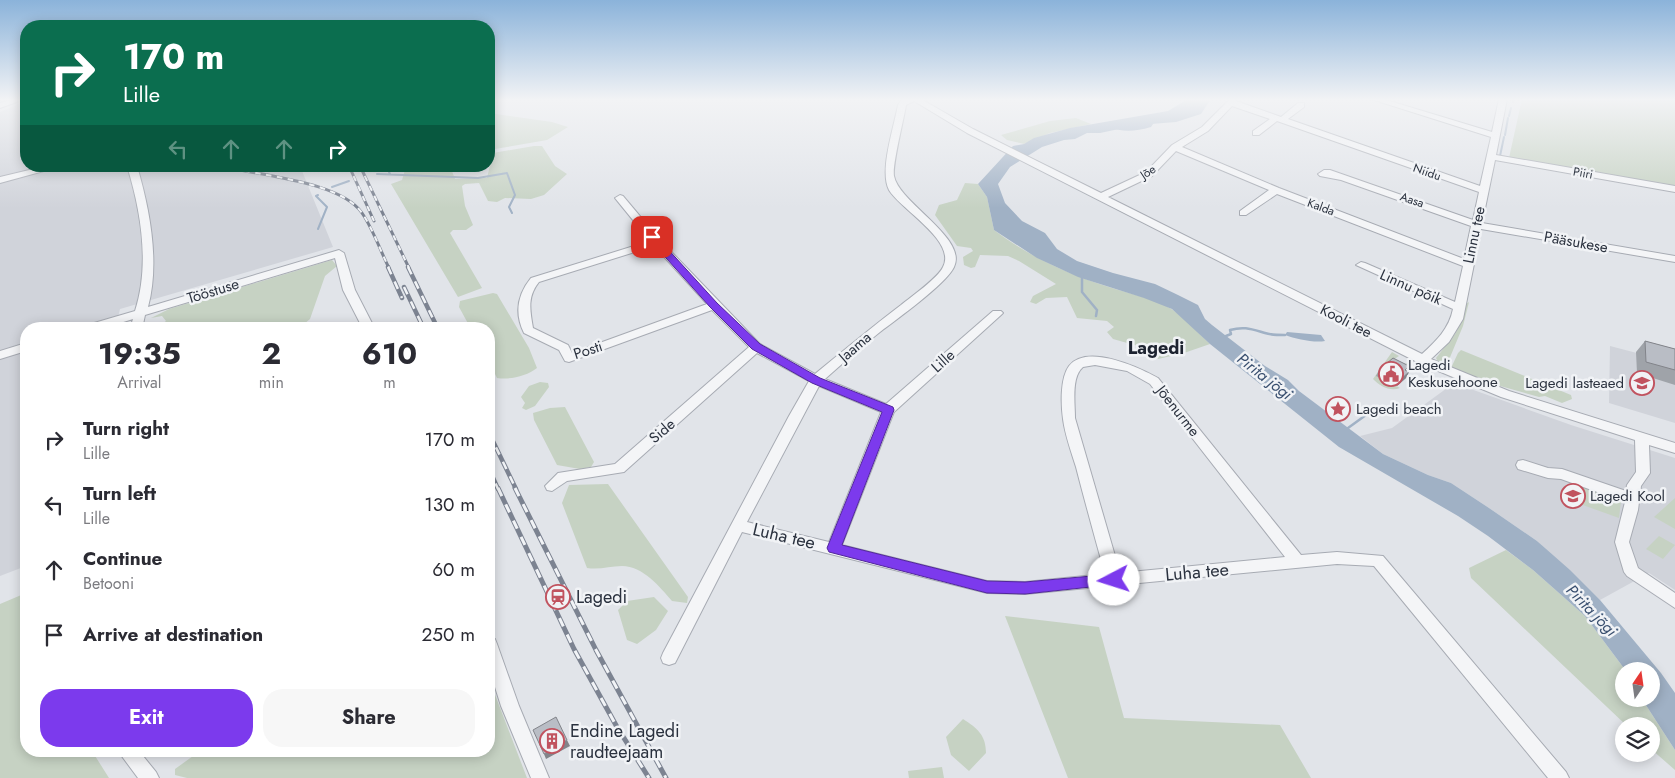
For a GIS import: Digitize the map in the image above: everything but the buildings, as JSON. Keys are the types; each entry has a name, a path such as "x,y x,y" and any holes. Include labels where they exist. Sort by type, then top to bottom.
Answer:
{"street":[{"name":"Jaama","path":"669,658 795,416 816,380 921,294 946,272 950,265 950,254 938,233 891,185 889,175 896,135"},
{"name":"Kooli tee","path":"981,135 1423,360 1505,394 1675,448"},
{"name":"Jõe","path":"1101,197 1149,174 1175,147 1194,135"},
{"name":"Niidu","path":"1326,135 1483,190"},
{"name":"Linnu tee","path":"1423,360 1448,334 1457,320 1495,136"},
{"name":"Kalda","path":"1175,147 1276,190 1468,264"},
{"name":"Piiri","path":"1492,157 1675,189"},
{"path":"0,180 33,172"},
{"path":"134,172 147,243 145,296 137,322"},
{"name":"Aasa","path":"1345,178 1445,211 1477,224"},
{"path":"1243,213 1276,190"},
{"path":"620,198 656,242 714,305 756,346 816,380 888,410"},
{"name":"Pääsukese","path":"1477,224 1675,259"},
{"name":"Posti","path":"656,242 535,280 528,287 522,299 528,330 564,348 569,358 714,305"},
{"name":"Tööstuse","path":"112,322 339,253 349,290 365,322"},
{"name":"Linnu põik","path":"1361,265 1460,308"},
{"name":"Lille","path":"834,548 888,410 997,313"},
{"name":"Side","path":"552,486 563,477 619,468 756,346"},
{"path":"0,355 20,349"},
{"name":"Jõenurme","path":"1114,580 1069,418 1073,372 1075,366 1083,362 1096,361 1125,366 1138,371 1154,381 1298,563"},
{"path":"1642,438 1643,474 1634,486 1622,542 1632,572 1675,601"},
{"path":"1523,465 1548,473 1562,474 1632,499"},
{"name":"Luha tee","path":"739,526 987,587 1025,588 1337,558 1378,560 1560,778"},
{"path":"495,662 510,706 540,778"},
{"path":"132,757 150,778"}],"shaded area":[{"path":"0,135 20,135 20,172 302,172 333,247 120,309 117,322 20,322 20,568 0,576"},
{"name":"Lagedi lasteaed","path":"1610,346 1675,363 1675,423 1609,403"},
{"name":"Lagedi Kool","path":"1454,383 1571,425 1675,458 1675,590 1649,573 1600,600 1537,541 1489,508 1451,483 1428,475 1383,454 1360,436 1392,428"}],"green space":[{"path":"495,135 555,135 547,140 495,149"},
{"path":"1001,135 1045,135 1024,144 1007,140"},
{"path":"1514,135 1675,135 1675,187 1509,158"},
{"path":"542,146 555,166 567,174 544,195 531,199 505,198 497,202 488,201 479,183 462,186 465,206 473,225 466,230 453,230 450,233 482,288 458,297 391,184 402,180 404,172 452,172 455,179 487,178 488,172 495,172 495,153"},
{"path":"965,183 978,184 987,197 994,230 1007,239 1035,256 1064,270 1166,306 1183,318 1210,344 1158,359 1138,346 1113,339 1107,332 1114,327 1107,321 1077,318 1067,297 1046,298 1036,304 1030,302 1033,296 1056,284 1019,261 1008,256 980,255 975,267 971,268 964,265 963,257 973,251 971,248 957,246 935,215 939,205 957,200"},
{"path":"332,260 337,266 325,276 310,319 306,322 165,322 166,321 162,316 151,318 169,309"},
{"path":"493,293 497,294 529,348 537,368 513,378 497,378 495,374 495,322 467,322 459,307 460,301"},
{"path":"1469,302 1463,326 1446,367 1438,362 1436,358 1455,334 1461,322 1466,304"},
{"path":"1461,350 1571,395 1572,399 1562,403 1545,396 1539,397 1486,382 1451,368"},
{"path":"1392,352 1399,356 1393,360 1403,366 1409,361 1405,369 1377,376 1400,388 1396,389 1385,388 1373,379"},
{"path":"540,382 548,383 549,387 535,406 526,410 522,408 525,403 521,397 529,386"},
{"path":"565,407 594,462 591,467 580,469 557,465 534,420 533,413 550,408"},
{"path":"608,484 688,597 687,603 672,601 644,573 630,567 587,568 562,503 569,485"},
{"path":"1582,487 1621,501 1619,518 1580,504"},
{"path":"1675,498 1675,529 1654,517"},
{"path":"1659,536 1675,545 1663,559 1646,549"},
{"path":"1506,550 1533,570 1585,616 1619,662 1615,662 1615,708 1648,708 1654,717 1618,717 1471,578 1469,568"},
{"path":"20,596 20,757 96,757 109,778 0,778 0,604"},
{"path":"654,597 668,611 656,630 637,644 627,640 618,610 627,601"},
{"path":"1005,616 1099,627 1124,718 1280,725 1311,778 1068,778"},
{"path":"495,695 527,778 187,778 175,775 175,769 192,757 495,757"},
{"path":"963,719 980,733 986,747 986,753 969,771 951,755 946,737"},
{"path":"1660,727 1675,750 1675,770 1660,757"},
{"path":"942,767 944,778 909,778 908,771"}],"water":[{"name":"Pirita jõgi","path":"1044,135 1082,135 1042,147 1010,167 998,184 1005,203 1022,221 1045,233 1057,249 1077,261 1155,284 1198,305 1205,319 1212,325 1265,366 1288,380 1299,391 1383,454 1428,475 1451,483 1537,541 1600,600 1652,662 1619,662 1585,616 1533,570 1458,516 1339,447 1210,344 1172,309 1078,277 1037,258 994,230 987,197 978,184 1013,146 1024,144"},
{"path":"1287,332 1321,335 1325,341 1300,339 1285,335"},
{"path":"1660,672 1675,693 1675,750 1660,727 1660,717 1654,717 1648,708 1660,708"}],"waterway":[{"path":"1500,156 1504,137"},
{"path":"377,174 478,178 507,173 515,195 509,207 512,213"},
{"path":"332,187 349,181"},
{"path":"318,195 316,196 327,207 318,229"},
{"path":"1082,275 1082,292 1097,310 1096,316"},
{"path":"1226,336 1231,334 1230,330 1244,328 1270,334 1285,335"},
{"path":"1348,428 1377,407"}],"railway":[{"path":"249,172 298,181 336,194 351,202 366,219 389,268"},
{"path":"352,172 374,221"},
{"path":"363,172 409,268"},
{"path":"388,267 402,298"},
{"path":"408,267 435,322"},
{"path":"404,287 421,322"},
{"path":"495,445 516,489"},
{"path":"495,482 498,489"},
{"path":"498,488 574,649 617,727 649,778"},
{"path":"515,488 596,650 666,778"}],"place":[{"name":"Lagedi Keskusehoone","path":"1391,374"},
{"name":"Lagedi lasteaed","path":"1642,383"},
{"name":"Lagedi beach","path":"1338,409"},
{"name":"Lagedi Kool","path":"1573,496"},
{"name":"Lagedi","path":"558,597"},
{"name":"Endine Lagedi raudteejaam","path":"552,741"}],"district":[{"name":"Lagedi","path":"1156,348"}],"route":[{"path":"652,237 714,305 756,346 816,380 888,410 834,548 987,587 1025,588 1114,580"}]}
